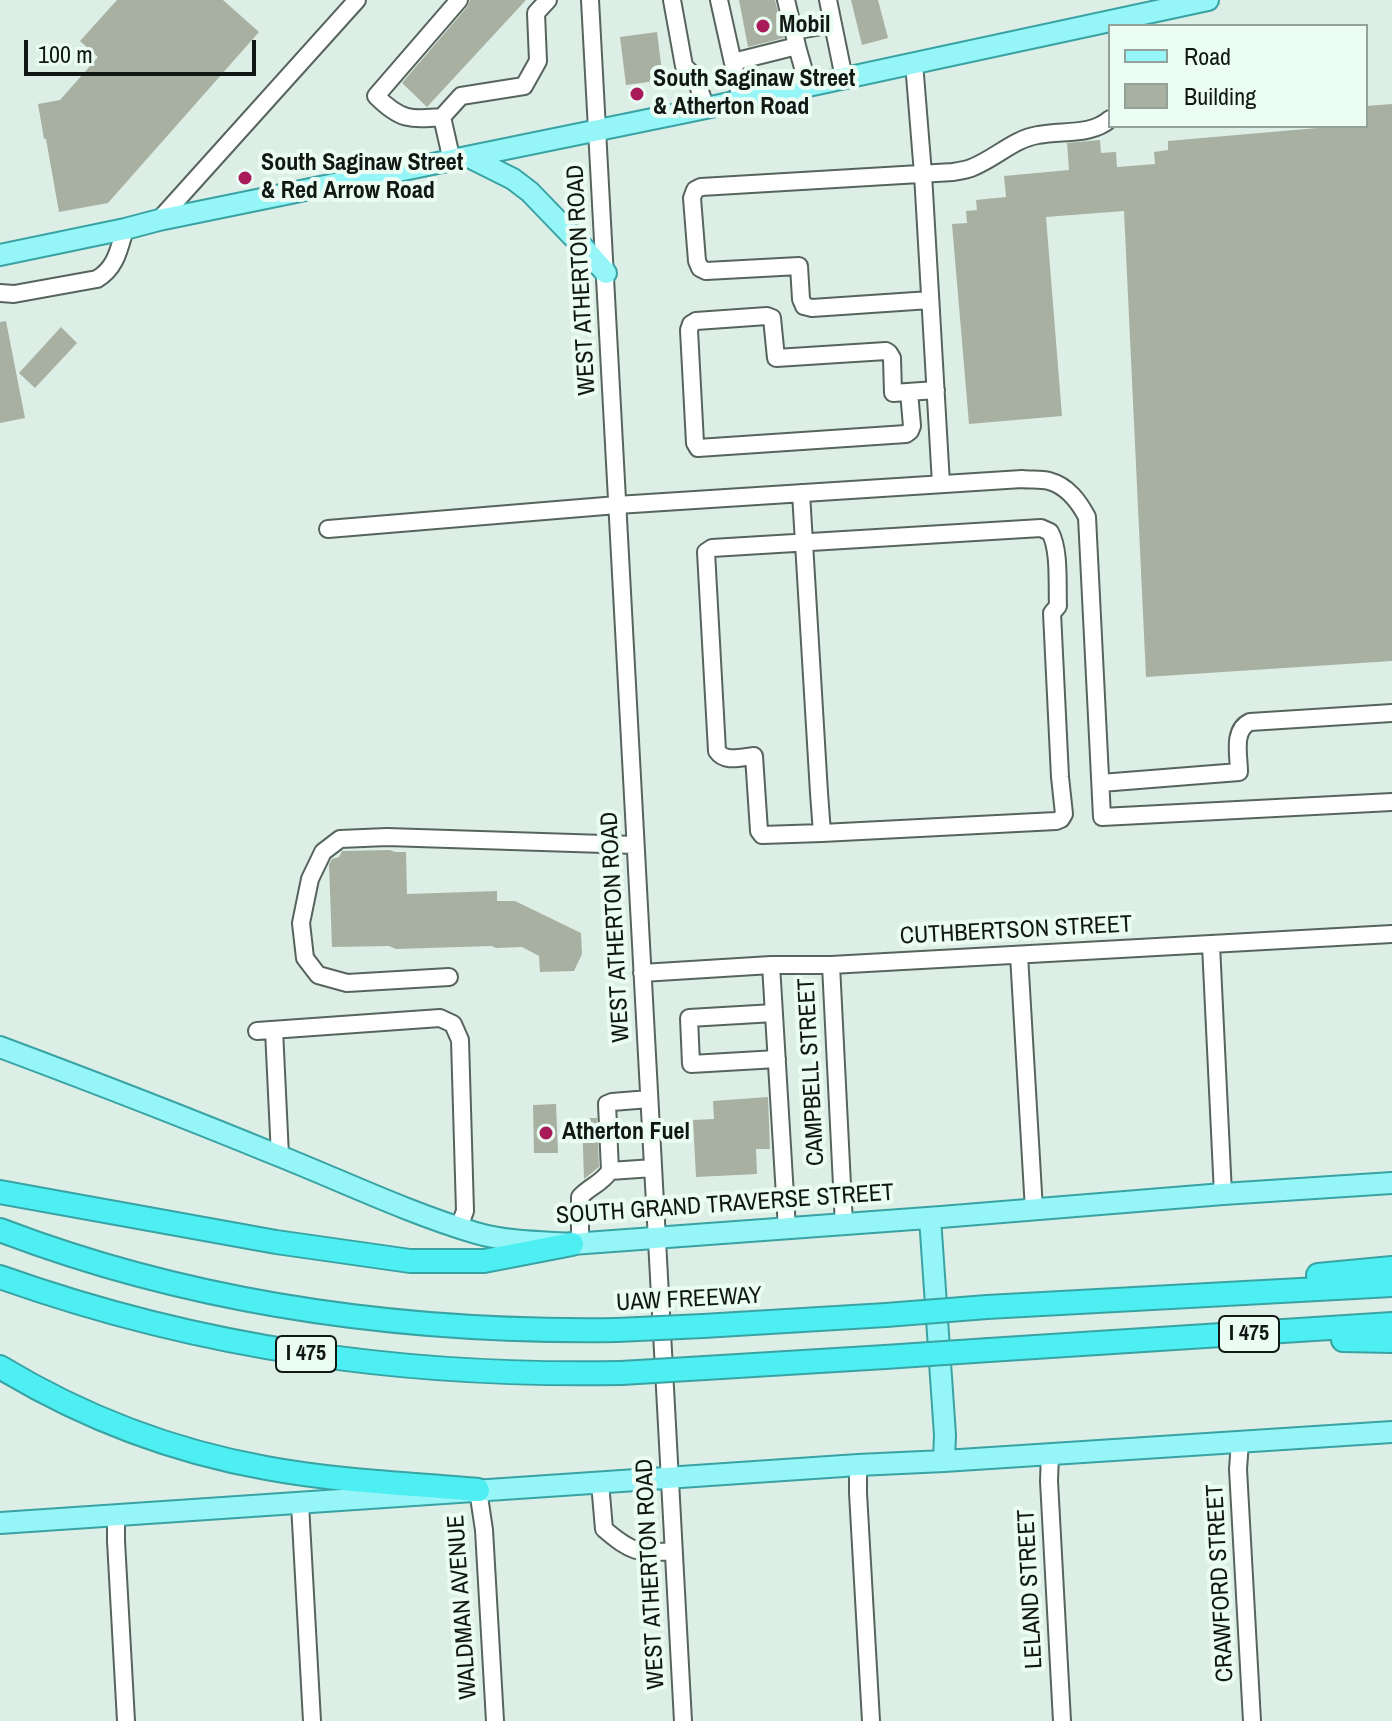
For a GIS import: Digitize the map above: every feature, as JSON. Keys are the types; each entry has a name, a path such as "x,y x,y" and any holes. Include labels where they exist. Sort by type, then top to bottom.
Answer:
{"highway":[{"path":"0,1192 276,1242 410,1261 484,1261 576,1244"},
{"name":"UAW FREEWAY","path":"0,1230 140,1275 237,1298 339,1316 477,1328 617,1330 703,1326 1392,1285"},
{"path":"1122,1300 1284,1278 1392,1268"},
{"name":"I 475","path":"0,1277 123,1315 271,1350 439,1370 529,1374 621,1373 1392,1324"},
{"path":"1106,1343 1392,1341"},
{"path":"0,1367 28,1384 112,1423 168,1443 231,1460 313,1475 478,1490"}],"main road":[{"path":"0,255 1208,0"},
{"path":"460,159 513,179 530,192 606,273"},
{"name":"SOUTH GRAND TRAVERSE STREET","path":"0,1047 148,1102 459,1227 511,1240 576,1244 1392,1183"},
{"path":"930,1218 945,1435 944,1461"},
{"path":"0,1523 1392,1432"}],"street":[{"path":"159,220 357,0"},
{"path":"459,0 376,96 392,112 416,120 442,117 461,96 524,86 538,61 536,13 548,0"},
{"name":"WEST ATHERTON ROAD","path":"590,0 683,1721"},
{"path":"672,0 684,66 695,77 706,108"},
{"path":"719,0 741,99"},
{"path":"786,0 808,85"},
{"path":"828,0 844,78"},
{"path":"733,62 833,24"},
{"path":"914,63 941,484"},
{"path":"442,117 460,159"},
{"path":"930,300 812,308 804,306 801,299 799,266 706,271 700,268 697,261 692,198 695,190 701,187 953,172 971,168 1019,140 1036,135 1087,130 1108,121"},
{"path":"0,293 14,294 97,279 108,273 115,262 125,229"},
{"path":"909,392 912,426 906,434 698,448 695,443 689,330 696,321 767,316 772,318 774,324 776,358 886,351 892,358 893,393 936,390"},
{"path":"328,529 617,505 1022,479 1050,481 1078,500 1087,517 1102,817 1392,802"},
{"path":"801,493 822,833"},
{"path":"1041,528 1050,532 1054,540 1058,606 1052,613 1064,814 1061,819 822,833 767,836 759,831 754,756 726,759 717,751 706,552 712,548 1041,528"},
{"path":"1101,783 1239,772 1239,733 1243,725 1250,722 1392,713"},
{"path":"449,977 347,983 318,975 305,958 301,923 310,879 323,852 340,839 387,837 635,845"},
{"name":"CUTHBERTSON STREET","path":"642,973 1392,934"},
{"path":"1211,945 1223,1194"},
{"path":"1019,955 1034,1210"},
{"path":"771,965 787,1229"},
{"name":"CAMPBELL STREET","path":"831,965 844,1225"},
{"path":"774,1013 689,1018 691,1064 777,1059"},
{"path":"280,1156 266,1031 440,1018 453,1024 460,1040 465,1211 459,1227"},
{"path":"576,1244 580,1197 587,1189 603,1181 610,1171 607,1104 649,1099"},
{"path":"610,1171 653,1168"},
{"name":"CRAWFORD STREET","path":"1240,1442 1238,1469 1252,1721"},
{"name":"LELAND STREET","path":"1050,1454 1062,1721"},
{"path":"858,1465 871,1721"},
{"path":"600,1483 604,1529 625,1546 646,1553 673,1551"},
{"name":"WALDMAN AVENUE","path":"478,1490 484,1530 495,1721"},
{"path":"300,1504 312,1721"},
{"path":"116,1514 126,1721"}],"building":[{"path":"117,0 223,0 259,32 108,203 59,212 38,104 60,100 98,57 80,41"},
{"path":"470,0 526,0 427,107 402,83"},
{"path":"739,0 775,0 784,38 748,47"},
{"path":"851,0 878,0 888,38 862,45"},
{"path":"657,32 663,80 626,85 620,37"},
{"path":"1392,104 1392,661 1146,677 1124,211 1046,217 1062,416 969,424 952,224 967,223 966,211 977,210 976,200 1006,197 1004,176 1069,170 1067,143 1100,140 1101,153 1116,152 1117,167 1155,164 1154,152 1168,150 1168,141 1317,128 1368,128 1368,106"},
{"path":"6,321 25,418 0,423 0,322"},
{"path":"61,327 77,343 35,388 19,373"},
{"path":"342,851 406,852 407,894 497,891 497,901 515,901 581,933 582,954 574,971 540,972 539,956 522,947 332,947 329,864"},
{"path":"768,1097 770,1149 756,1149 757,1174 696,1177 693,1120 714,1119 713,1101"},
{"path":"556,1104 558,1153 534,1153 533,1105"},
{"path":"582,1118 597,1118 599,1167 584,1179"}],"place":[{"name":"Mobil","path":"763,26"},
{"name":"South Saginaw Street & Atherton Road","path":"637,94"},
{"name":"South Saginaw Street & Red Arrow Road","path":"245,178"},
{"name":"Atherton Fuel","path":"546,1133"}]}
